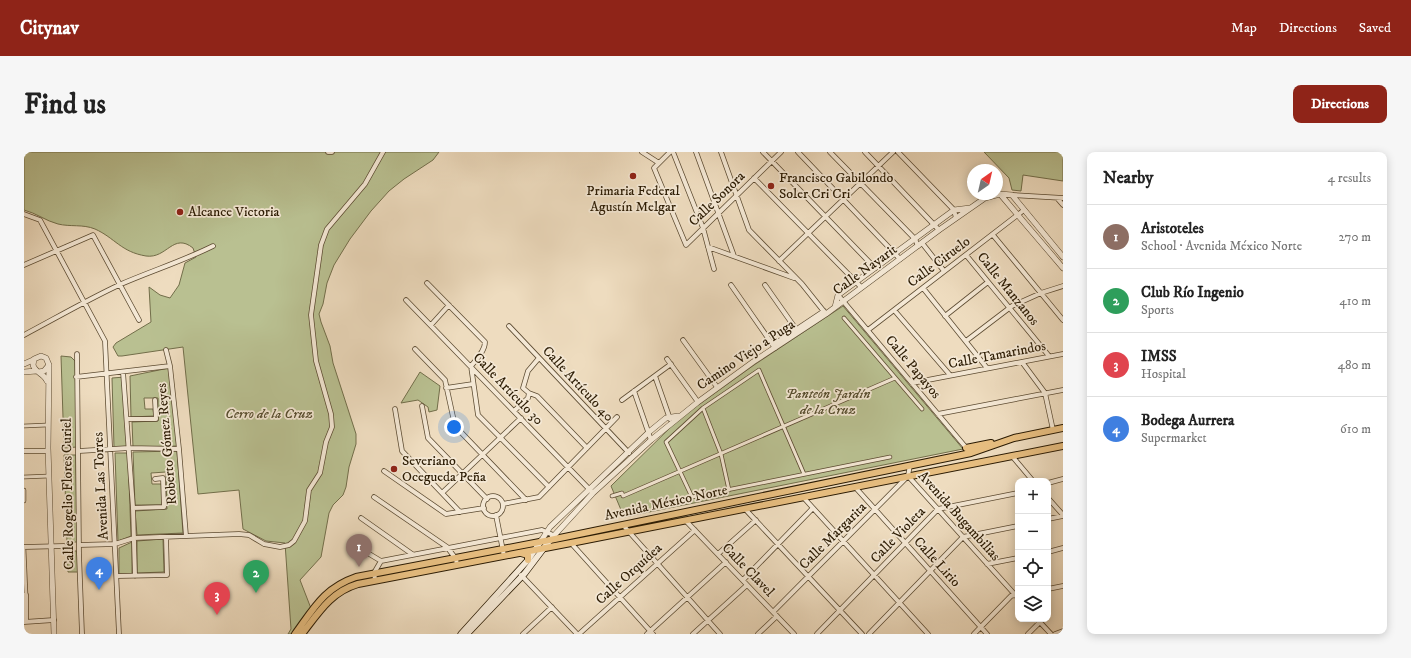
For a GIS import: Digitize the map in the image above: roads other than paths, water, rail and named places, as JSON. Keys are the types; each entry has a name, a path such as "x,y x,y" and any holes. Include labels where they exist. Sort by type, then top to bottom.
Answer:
{"main road":[{"name":"Avenida México Norte","path":"295,634 319,600 335,586 356,577 375,576 456,562 503,552 551,538 971,453 1014,438 1063,428"},
{"path":"966,448 1014,438"},
{"name":"Avenida México Norte","path":"503,552 520,552 571,544 1063,446"},
{"path":"467,634 551,538"},
{"path":"461,634 520,574 541,541"},
{"path":"520,552 528,555 528,560"},
{"name":"Avenida México Norte","path":"302,634 332,597 349,586 375,576"}],"street":[{"path":"79,545 115,544 134,538 244,534 272,547 288,545 298,536 305,521 309,490 320,473 326,442 332,427 331,414 316,361 311,315 321,245 327,229 365,184 383,152"},
{"path":"642,152 659,163 672,152 703,228 714,269"},
{"path":"696,152 734,256"},
{"path":"721,152 749,230 796,278 825,312"},
{"path":"763,152 875,268"},
{"name":"Calle Sonora","path":"659,163 654,168 686,245 782,152"},
{"path":"798,152 900,259"},
{"path":"830,152 920,244 944,271"},
{"path":"865,152 939,230"},
{"path":"779,261 893,152"},
{"path":"898,152 954,210 956,218"},
{"path":"754,178 861,287"},
{"name":"Calle Nayarit","path":"1003,194 1012,195"},
{"path":"1012,195 1063,198"},
{"path":"1012,195 1063,257"},
{"path":"1003,198 1063,268"},
{"path":"1057,198 1063,205"},
{"name":"Calle Nayarit","path":"835,307 982,200"},
{"name":"Calle Nayarit","path":"835,307 838,295 954,210 971,208"},
{"name":"Calle Ciruelo","path":"868,330 1024,210"},
{"name":"Avenida Las Torres","path":"24,214 40,220 104,342 111,449 119,634"},
{"path":"24,265 55,250 93,235 139,320"},
{"path":"993,235 1063,320"},
{"path":"24,335 84,302 120,285 184,260 213,246"},
{"path":"708,247 796,278"},
{"name":"Calle Manzanos","path":"966,255 1049,356"},
{"path":"945,316 988,282"},
{"path":"427,283 485,342 485,346 471,366 478,415 548,487"},
{"path":"765,284 798,332"},
{"path":"731,285 774,347"},
{"path":"966,341 1009,308 1041,293 1063,286"},
{"path":"923,288 987,368"},
{"name":"Calle Papayos","path":"838,295 971,453"},
{"name":"Calle Artículo 30","path":"406,300 592,491"},
{"path":"431,325 449,306"},
{"name":"Camino Viejo a Puga","path":"670,420 679,416 774,347 798,332 825,312 835,307"},
{"path":"894,310 950,375"},
{"path":"844,318 922,409"},
{"name":"Calle Artículo 40","path":"508,326 633,456"},
{"path":"682,340 717,387"},
{"path":"415,349 445,380 455,426 526,500"},
{"name":"Roberto Gómez Reyes","path":"166,350 170,366 179,449 186,536"},
{"name":"Calle Rogelio Flores Curiel","path":"77,354 76,377 79,451 79,545 82,634"},
{"name":"Calle Tamarindos","path":"912,383 1063,354"},
{"path":"24,364 38,356 44,357 48,360 49,365 47,382 47,425 54,634"},
{"path":"539,358 528,371 523,388 529,393 537,396 587,448"},
{"path":"34,359 32,365 44,376 47,382"},
{"path":"667,359 698,402"},
{"path":"1022,362 1046,393 1053,430"},
{"path":"622,400 671,364"},
{"path":"24,372 44,372 49,365"},
{"path":"76,377 170,366"},
{"path":"804,474 759,370 703,408 666,442 692,497 890,457"},
{"path":"123,372 133,508 135,576"},
{"path":"655,376 670,420"},
{"path":"612,496 622,493 623,496 895,378"},
{"path":"446,388 473,384"},
{"path":"938,414 1063,390"},
{"path":"634,391 651,440"},
{"path":"514,410 528,398 529,393"},
{"path":"127,419 156,419 155,400"},
{"path":"422,406 428,438 487,499"},
{"path":"703,408 721,454 729,490"},
{"path":"395,409 402,450 460,512"},
{"path":"503,504 539,497 617,417"},
{"path":"442,493 521,418"},
{"path":"351,543 381,561 447,547 542,530 547,532 551,538 628,451 666,418 670,420"},
{"path":"541,541 550,527 651,440 670,420"},
{"path":"24,426 47,425"},
{"path":"79,451 129,448 179,449"},
{"path":"24,451 48,450"},
{"path":"1012,456 1030,478"},
{"name":"Avenida Bugambilias","path":"910,465 908,476 1015,594"},
{"path":"384,471 446,514 484,508"},
{"path":"24,477 48,476"},
{"name":"Calle Margarita","path":"773,612 908,476"},
{"path":"133,508 164,507 163,478 155,479"},
{"path":"1051,482 1063,479"},
{"name":"Calle Lirio","path":"855,487 988,634"},
{"path":"24,490 24,501"},
{"name":"Calle Violeta","path":"817,634 938,509 1015,494"},
{"path":"374,497 447,547 456,562"},
{"path":"496,497 503,504 502,510 496,515 488,514 484,508 484,503 487,499 496,497"},
{"path":"803,497 812,509 928,634"},
{"path":"1051,502 1063,516 1051,519"},
{"path":"1058,510 1063,508"},
{"path":"745,509 862,634"},
{"path":"743,580 812,509"},
{"path":"496,515 503,552"},
{"path":"360,518 412,554"},
{"path":"718,554 756,520"},
{"name":"Calle Clavel","path":"686,521 794,634"},
{"path":"622,524 720,634"},
{"path":"869,634 963,537 1015,527"},
{"name":"Calle Orquídea","path":"578,634 694,530"},
{"path":"117,576 167,575 166,536"},
{"path":"571,544 650,633 726,562"},
{"path":"24,547 64,546"},
{"path":"1051,551 1063,548"},
{"path":"24,550 25,622 54,620"},
{"path":"987,564 1015,559"},
{"path":"375,576 381,561"},
{"path":"520,574 578,634"},
{"path":"693,634 747,585"},
{"path":"1051,588 1063,586"},
{"path":"974,634 1011,596 1015,596"},
{"path":"523,634 552,607"},
{"path":"758,634 777,616"},
{"path":"1028,634 1037,622"},
{"path":"1040,622 1051,634"},
{"path":"1055,634 1063,631"}],"place":[{"name":"Primaria Federal Agustín Melgar","path":"633,176"},
{"name":"Francisco Gabilondo Soler Cri Cri","path":"771,186"},
{"name":"Alcance Victoria","path":"180,212"},
{"name":"Severiano Ocegueda Peña","path":"394,469"},
{"name":"Aristoteles","path":"359,567"},
{"name":"Bodega Aurrera","path":"99,590"},
{"name":"Club Río Ingenio","path":"256,593"},
{"name":"IMSS","path":"217,615"}],"park label":[{"name":"Panteón Jardín de la Cruz","path":"828,402"},
{"name":"Cerro de la Cruz","path":"269,414"}]}
